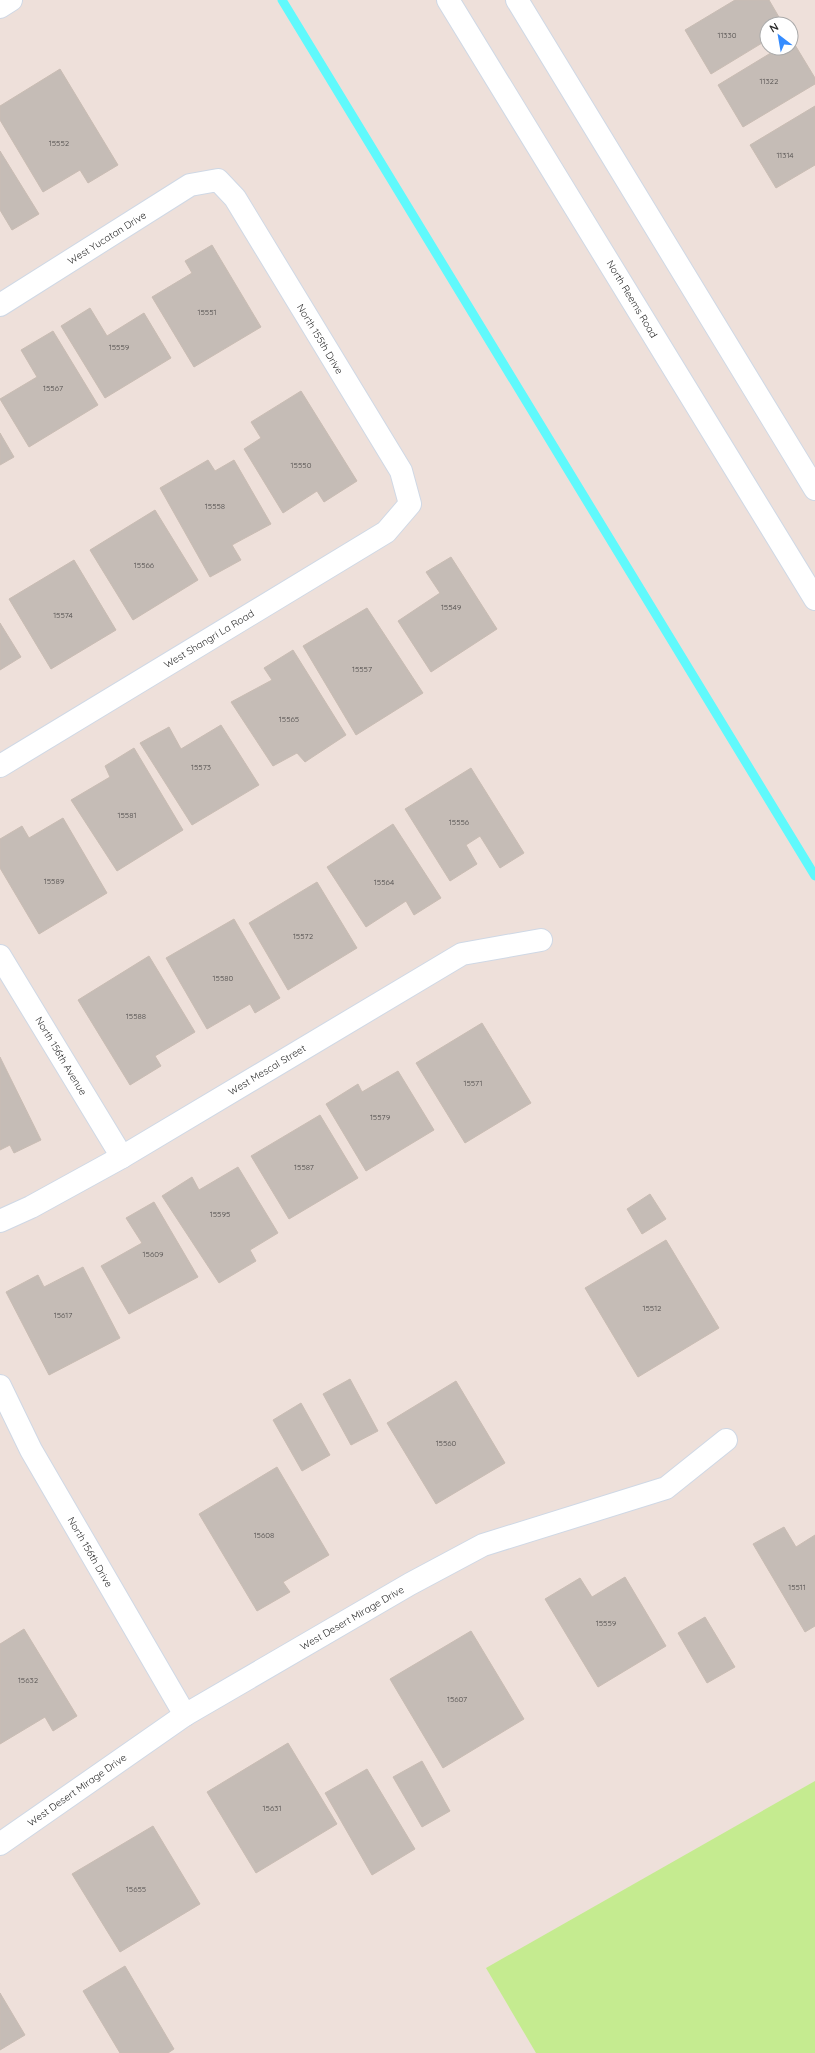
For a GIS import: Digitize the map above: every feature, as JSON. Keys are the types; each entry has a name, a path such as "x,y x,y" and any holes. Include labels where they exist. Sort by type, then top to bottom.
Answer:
{"street":[{"path":"0,7 11,0"},
{"name":"North Reems Road","path":"448,0 815,599"},
{"path":"517,0 815,489"},
{"name":"West Yucatan Drive","path":"0,305 190,185 218,180"},
{"name":"North 155th Drive","path":"218,180 235,198 401,471 410,504"},
{"name":"West Shangri La Road","path":"0,766 386,532 410,504"},
{"name":"West Mescal Street","path":"0,1221 31,1207 122,1156 462,954 541,940"},
{"name":"North 156th Avenue","path":"0,956 122,1156"},
{"name":"North 156th Drive","path":"0,1386 31,1450 185,1715"},
{"name":"West Desert Mirage Drive","path":"0,1844 185,1715 410,1584 483,1545 666,1488 726,1440"}],"green space":[{"path":"815,1781 815,2053 536,2053 486,1968"}],"building":[{"path":"735,0 769,0 778,16 759,16 759,45 711,74 685,30"},
{"path":"799,52 815,78 815,84 743,127 718,85 766,56 799,56"},
{"path":"60,69 118,165 88,183 80,170 43,192 0,120 0,106"},
{"path":"815,106 815,165 776,188 750,145"},
{"path":"0,151 39,214 12,230 0,210"},
{"path":"212,245 261,327 194,367 152,297 192,273 185,261"},
{"path":"90,308 107,336 144,313 171,358 105,398 61,326"},
{"path":"53,331 98,405 29,447 0,399 37,377 21,350"},
{"path":"301,391 357,481 324,502 317,491 283,513 244,449 261,438 251,422"},
{"path":"0,433 14,457 0,465"},
{"path":"208,460 215,471 234,460 271,524 232,545 241,560 210,577 160,488"},
{"path":"155,510 198,580 133,620 90,550"},
{"path":"451,557 497,629 431,672 398,621 440,593 426,572"},
{"path":"74,560 116,630 51,669 9,599"},
{"path":"367,608 423,693 356,735 303,646"},
{"path":"0,623 21,657 0,670"},
{"path":"293,650 346,735 305,762 297,753 273,766 231,702 272,680 264,668"},
{"path":"221,725 259,785 192,825 140,743 169,727 181,749"},
{"path":"134,748 183,830 117,871 71,800 110,777 105,766"},
{"path":"471,768 524,853 500,868 480,836 466,845 477,864 450,881 405,809"},
{"path":"63,818 107,893 39,934 0,868 0,839 22,826 29,838"},
{"path":"393,824 441,898 414,915 406,901 366,927 327,867"},
{"path":"317,882 357,948 288,990 249,923"},
{"path":"234,919 280,998 255,1013 250,1004 207,1029 166,958"},
{"path":"149,956 195,1032 155,1056 161,1066 130,1085 78,1000"},
{"path":"482,1023 531,1103 465,1143 416,1063"},
{"path":"0,1057 41,1140 14,1153 10,1145 0,1150"},
{"path":"398,1071 434,1130 366,1171 326,1104 358,1084 362,1092"},
{"path":"320,1115 358,1178 289,1219 251,1156"},
{"path":"238,1167 278,1233 250,1250 256,1261 219,1283 162,1196 192,1177 199,1190"},
{"path":"650,1194 666,1219 642,1234 627,1209"},
{"path":"154,1202 198,1277 129,1314 101,1266 142,1243 126,1218"},
{"path":"666,1240 719,1328 638,1377 585,1288"},
{"path":"83,1267 120,1338 49,1375 6,1292 38,1275 44,1287"},
{"path":"350,1379 378,1431 351,1445 323,1394"},
{"path":"456,1381 505,1463 436,1504 387,1423"},
{"path":"301,1403 330,1455 302,1471 273,1420"},
{"path":"277,1467 329,1555 283,1582 290,1592 257,1611 199,1514"},
{"path":"784,1527 796,1547 815,1535 815,1626 805,1632 753,1544"},
{"path":"625,1577 666,1646 598,1687 545,1599 580,1578 592,1597"},
{"path":"705,1617 735,1667 707,1683 678,1633"},
{"path":"24,1629 77,1716 53,1731 45,1717 0,1744 0,1644"},
{"path":"471,1631 524,1719 443,1768 390,1679"},
{"path":"288,1743 337,1824 256,1873 207,1792"},
{"path":"422,1761 450,1811 422,1827 393,1777"},
{"path":"367,1769 415,1849 372,1875 325,1793"},
{"path":"153,1826 200,1904 120,1952 72,1874"},
{"path":"125,1966 174,2049 168,2053 120,2053 83,1991"},
{"path":"0,1993 25,2035 0,2050"}],"waterway":[{"path":"282,0 815,876"}]}
